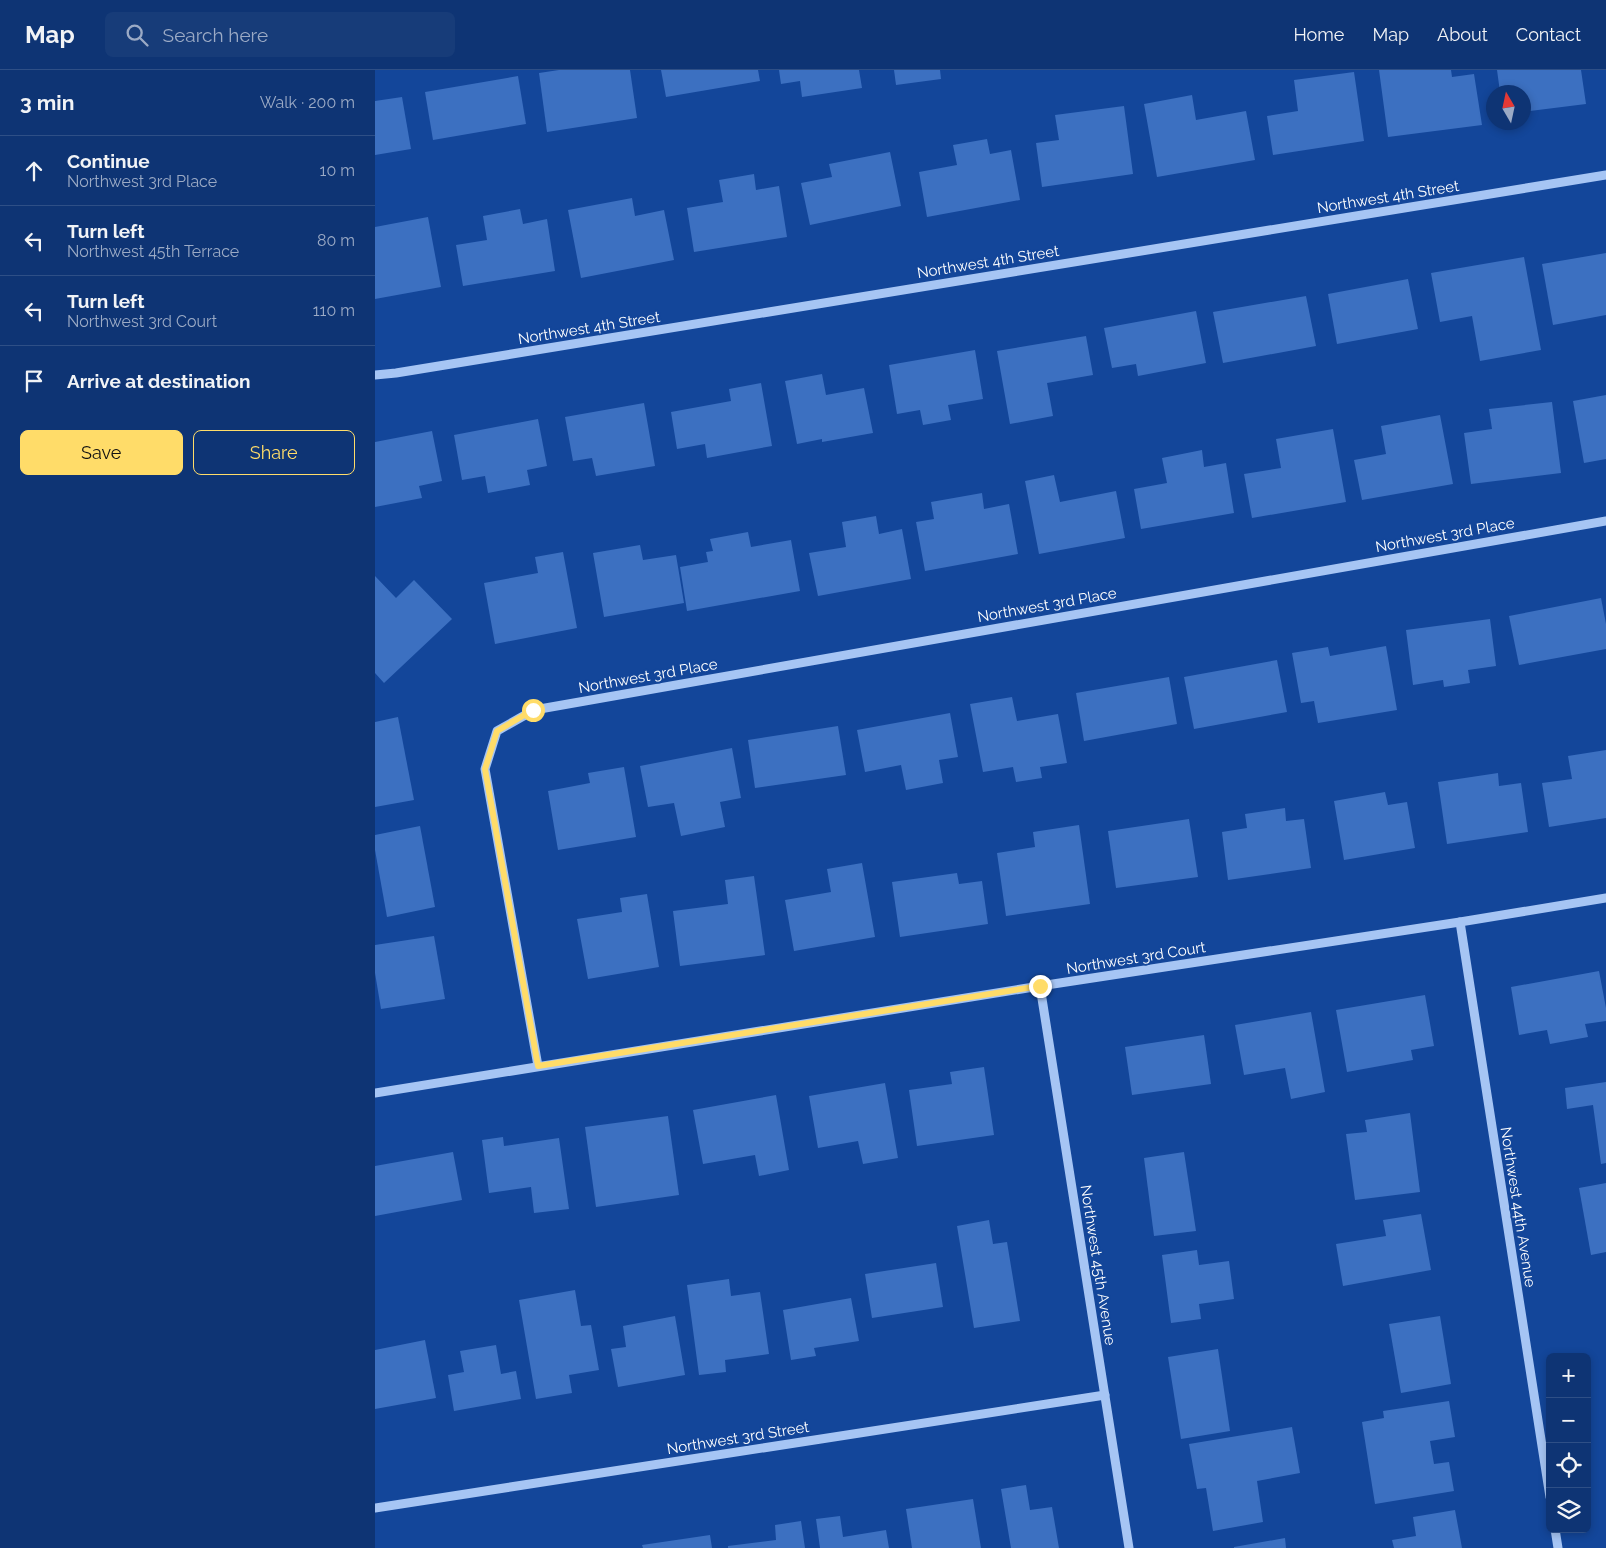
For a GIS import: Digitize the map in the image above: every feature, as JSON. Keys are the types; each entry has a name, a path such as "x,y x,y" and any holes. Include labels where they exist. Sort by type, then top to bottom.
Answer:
{"street":[{"name":"Northwest 4th Street","path":"375,375 1606,175"},
{"name":"Northwest 3rd Place","path":"538,1066 485,769 497,731 533,710 1606,521"},
{"name":"Northwest 3rd Court","path":"375,1093 1040,986 1606,898"},
{"name":"Northwest 44th Avenue","path":"1460,922 1549,1488"},
{"name":"Northwest 45th Avenue","path":"1040,986 1129,1548"},
{"name":"Northwest 3rd Street","path":"375,1508 1105,1395"},
{"path":"1556,1533 1558,1548"}],"building":[{"path":"559,70 630,70 637,118 547,132 539,73"},
{"path":"661,70 758,70 760,81 666,97"},
{"path":"779,70 859,70 862,88 802,97 800,81 781,84"},
{"path":"894,70 940,70 941,79 896,85"},
{"path":"1379,70 1451,70 1452,77 1474,74 1482,125 1388,137"},
{"path":"1497,70 1581,70 1586,104 1531,111 1531,85 1499,85"},
{"path":"1354,72 1364,141 1273,155 1267,116 1298,111 1294,80"},
{"path":"518,76 526,124 433,140 425,92"},
{"path":"1192,95 1196,120 1246,111 1255,160 1157,177 1144,104"},
{"path":"402,97 411,149 375,155 375,101"},
{"path":"1124,106 1133,174 1042,187 1036,143 1059,140 1055,115"},
{"path":"987,139 990,154 1011,150 1020,200 927,217 919,172 957,165 953,145"},
{"path":"890,152 901,206 810,225 801,183 832,177 829,164"},
{"path":"754,174 756,190 779,186 787,237 694,252 687,208 723,202 719,180"},
{"path":"632,198 635,216 664,210 674,260 581,278 568,210"},
{"path":"520,209 523,224 547,219 555,271 463,286 456,245 487,240 483,216"},
{"path":"428,217 441,287 375,299 375,227"},
{"path":"1606,253 1606,315 1553,325 1542,264"},
{"path":"1524,257 1541,350 1480,361 1472,316 1440,322 1431,273"},
{"path":"1408,279 1418,329 1337,344 1328,294"},
{"path":"1306,296 1316,346 1223,363 1213,312"},
{"path":"1196,311 1206,363 1138,376 1136,364 1112,368 1104,328"},
{"path":"1086,336 1093,375 1047,383 1053,416 1010,424 997,351"},
{"path":"975,350 983,399 948,405 951,420 923,425 920,410 897,414 889,365"},
{"path":"822,374 826,395 864,388 873,433 822,442 822,439 797,444 785,381"},
{"path":"761,383 772,446 707,458 705,444 677,449 671,412 731,401 729,389"},
{"path":"1606,395 1606,459 1584,463 1573,401"},
{"path":"1552,402 1561,473 1471,484 1464,433 1492,429 1489,409"},
{"path":"644,403 655,466 596,476 592,458 573,461 565,417"},
{"path":"1440,415 1453,484 1362,500 1354,460 1386,454 1381,426"},
{"path":"538,419 547,466 527,470 530,485 488,493 485,476 462,480 454,435"},
{"path":"1333,429 1346,502 1252,518 1244,474 1281,468 1276,439"},
{"path":"432,431 442,481 419,486 422,498 375,507 375,442"},
{"path":"1202,450 1204,467 1226,463 1234,513 1141,529 1134,489 1167,483 1162,458"},
{"path":"1054,475 1060,502 1116,491 1125,538 1039,554 1025,481"},
{"path":"982,493 984,509 1009,504 1018,554 925,571 916,522 934,519 931,502"},
{"path":"876,516 879,534 902,529 911,579 818,596 809,553 846,547 842,522"},
{"path":"748,532 751,547 791,540 800,591 687,611 680,567 708,562 706,552 713,551 710,539"},
{"path":"640,545 643,560 676,555 684,603 604,617 593,553"},
{"path":"563,552 577,628 495,644 484,583 538,573 535,557"},
{"path":"375,576 396,598 414,580 452,619 384,683 375,673"},
{"path":"1601,598 1606,624 1606,649 1519,665 1509,616"},
{"path":"1490,619 1496,666 1468,670 1470,683 1444,687 1443,680 1413,685 1406,630"},
{"path":"1386,646 1397,710 1318,723 1314,701 1301,703 1292,653 1328,647 1330,656"},
{"path":"1277,660 1287,712 1194,729 1184,677"},
{"path":"1169,677 1177,724 1084,741 1076,693"},
{"path":"1012,697 1017,721 1058,714 1067,763 1040,767 1042,778 1016,782 1013,767 983,772 970,704"},
{"path":"950,713 958,757 939,760 943,783 906,790 901,765 865,772 857,730"},
{"path":"398,717 414,800 375,807 375,722"},
{"path":"838,726 846,775 755,788 748,740"},
{"path":"732,748 741,798 720,802 725,827 681,836 674,803 648,807 640,766"},
{"path":"1606,750 1606,818 1549,827 1542,783 1572,779 1568,756"},
{"path":"624,767 636,837 558,850 548,791 590,783 588,773"},
{"path":"1498,773 1499,786 1521,783 1528,832 1447,844 1438,782"},
{"path":"1385,792 1388,805 1407,802 1415,848 1344,860 1334,801"},
{"path":"1285,808 1286,821 1304,819 1311,868 1228,880 1222,832 1247,828 1245,814"},
{"path":"1189,819 1198,877 1116,888 1108,831"},
{"path":"1079,825 1090,904 1006,916 997,853 1035,847 1033,832"},
{"path":"420,826 435,907 387,917 375,850 375,835"},
{"path":"862,863 875,937 794,951 785,900 831,892 827,869"},
{"path":"957,873 959,884 982,881 988,924 900,937 892,882"},
{"path":"754,876 765,955 680,966 673,911 728,904 725,880"},
{"path":"647,894 659,967 588,979 577,919 622,912 620,898"},
{"path":"434,936 445,999 381,1009 375,973 375,945"},
{"path":"1599,971 1606,1008 1606,1021 1585,1024 1588,1037 1550,1044 1547,1030 1519,1035 1511,987"},
{"path":"1425,995 1434,1046 1411,1050 1413,1060 1347,1072 1336,1010"},
{"path":"1311,1012 1325,1092 1291,1099 1285,1068 1244,1075 1235,1025"},
{"path":"1204,1035 1211,1084 1132,1095 1125,1047"},
{"path":"984,1067 994,1135 917,1146 909,1090 952,1084 950,1072"},
{"path":"1606,1082 1606,1163 1601,1164 1593,1105 1567,1109 1565,1088"},
{"path":"885,1083 898,1158 863,1164 858,1141 818,1148 809,1096"},
{"path":"776,1095 789,1170 759,1176 755,1155 703,1164 693,1110"},
{"path":"1410,1113 1420,1192 1355,1200 1346,1134 1367,1132 1365,1120"},
{"path":"668,1116 679,1195 596,1207 585,1127"},
{"path":"503,1137 504,1146 559,1138 569,1209 534,1213 531,1187 489,1193 482,1140"},
{"path":"453,1152 462,1200 375,1216 375,1166"},
{"path":"1184,1152 1196,1231 1154,1236 1144,1158"},
{"path":"1606,1183 1606,1252 1591,1255 1579,1188"},
{"path":"1421,1214 1431,1270 1343,1286 1336,1244 1386,1236 1383,1220"},
{"path":"989,1220 993,1244 1007,1242 1020,1321 974,1328 957,1226"},
{"path":"1197,1250 1199,1265 1229,1261 1234,1299 1199,1304 1201,1319 1171,1323 1162,1255"},
{"path":"936,1263 943,1307 872,1318 865,1274"},
{"path":"729,1279 731,1296 760,1292 769,1354 725,1360 726,1372 699,1375 687,1285"},
{"path":"575,1290 581,1326 591,1325 599,1370 569,1375 572,1393 536,1399 519,1300"},
{"path":"851,1298 859,1341 814,1348 816,1356 791,1360 783,1310"},
{"path":"675,1316 685,1375 618,1387 611,1349 626,1347 623,1326"},
{"path":"1440,1316 1451,1384 1401,1393 1389,1324"},
{"path":"425,1340 436,1398 375,1409 375,1350"},
{"path":"496,1345 501,1374 516,1371 521,1399 454,1411 448,1375 464,1372 460,1351"},
{"path":"1218,1349 1230,1431 1181,1439 1168,1357"},
{"path":"1449,1401 1455,1437 1430,1441 1434,1464 1449,1462 1454,1491 1375,1504 1362,1422 1384,1418 1383,1411"},
{"path":"1292,1427 1300,1473 1257,1481 1263,1522 1213,1531 1206,1488 1197,1489 1189,1444"},
{"path":"1026,1485 1030,1510 1052,1507 1059,1548 1011,1548 1001,1489"},
{"path":"973,1499 981,1548 912,1548 906,1509"},
{"path":"1455,1510 1462,1548 1394,1548 1392,1540 1416,1536 1413,1517"},
{"path":"840,1516 843,1537 886,1530 889,1548 820,1548 816,1519"},
{"path":"801,1521 805,1548 728,1548 728,1546 776,1540 775,1525"},
{"path":"710,1535 712,1548 643,1548 642,1545"},
{"path":"1285,1538 1286,1548 1234,1548 1234,1547"}],"route":[{"path":"533,710 497,731 485,769 538,1066 1040,986"}]}
